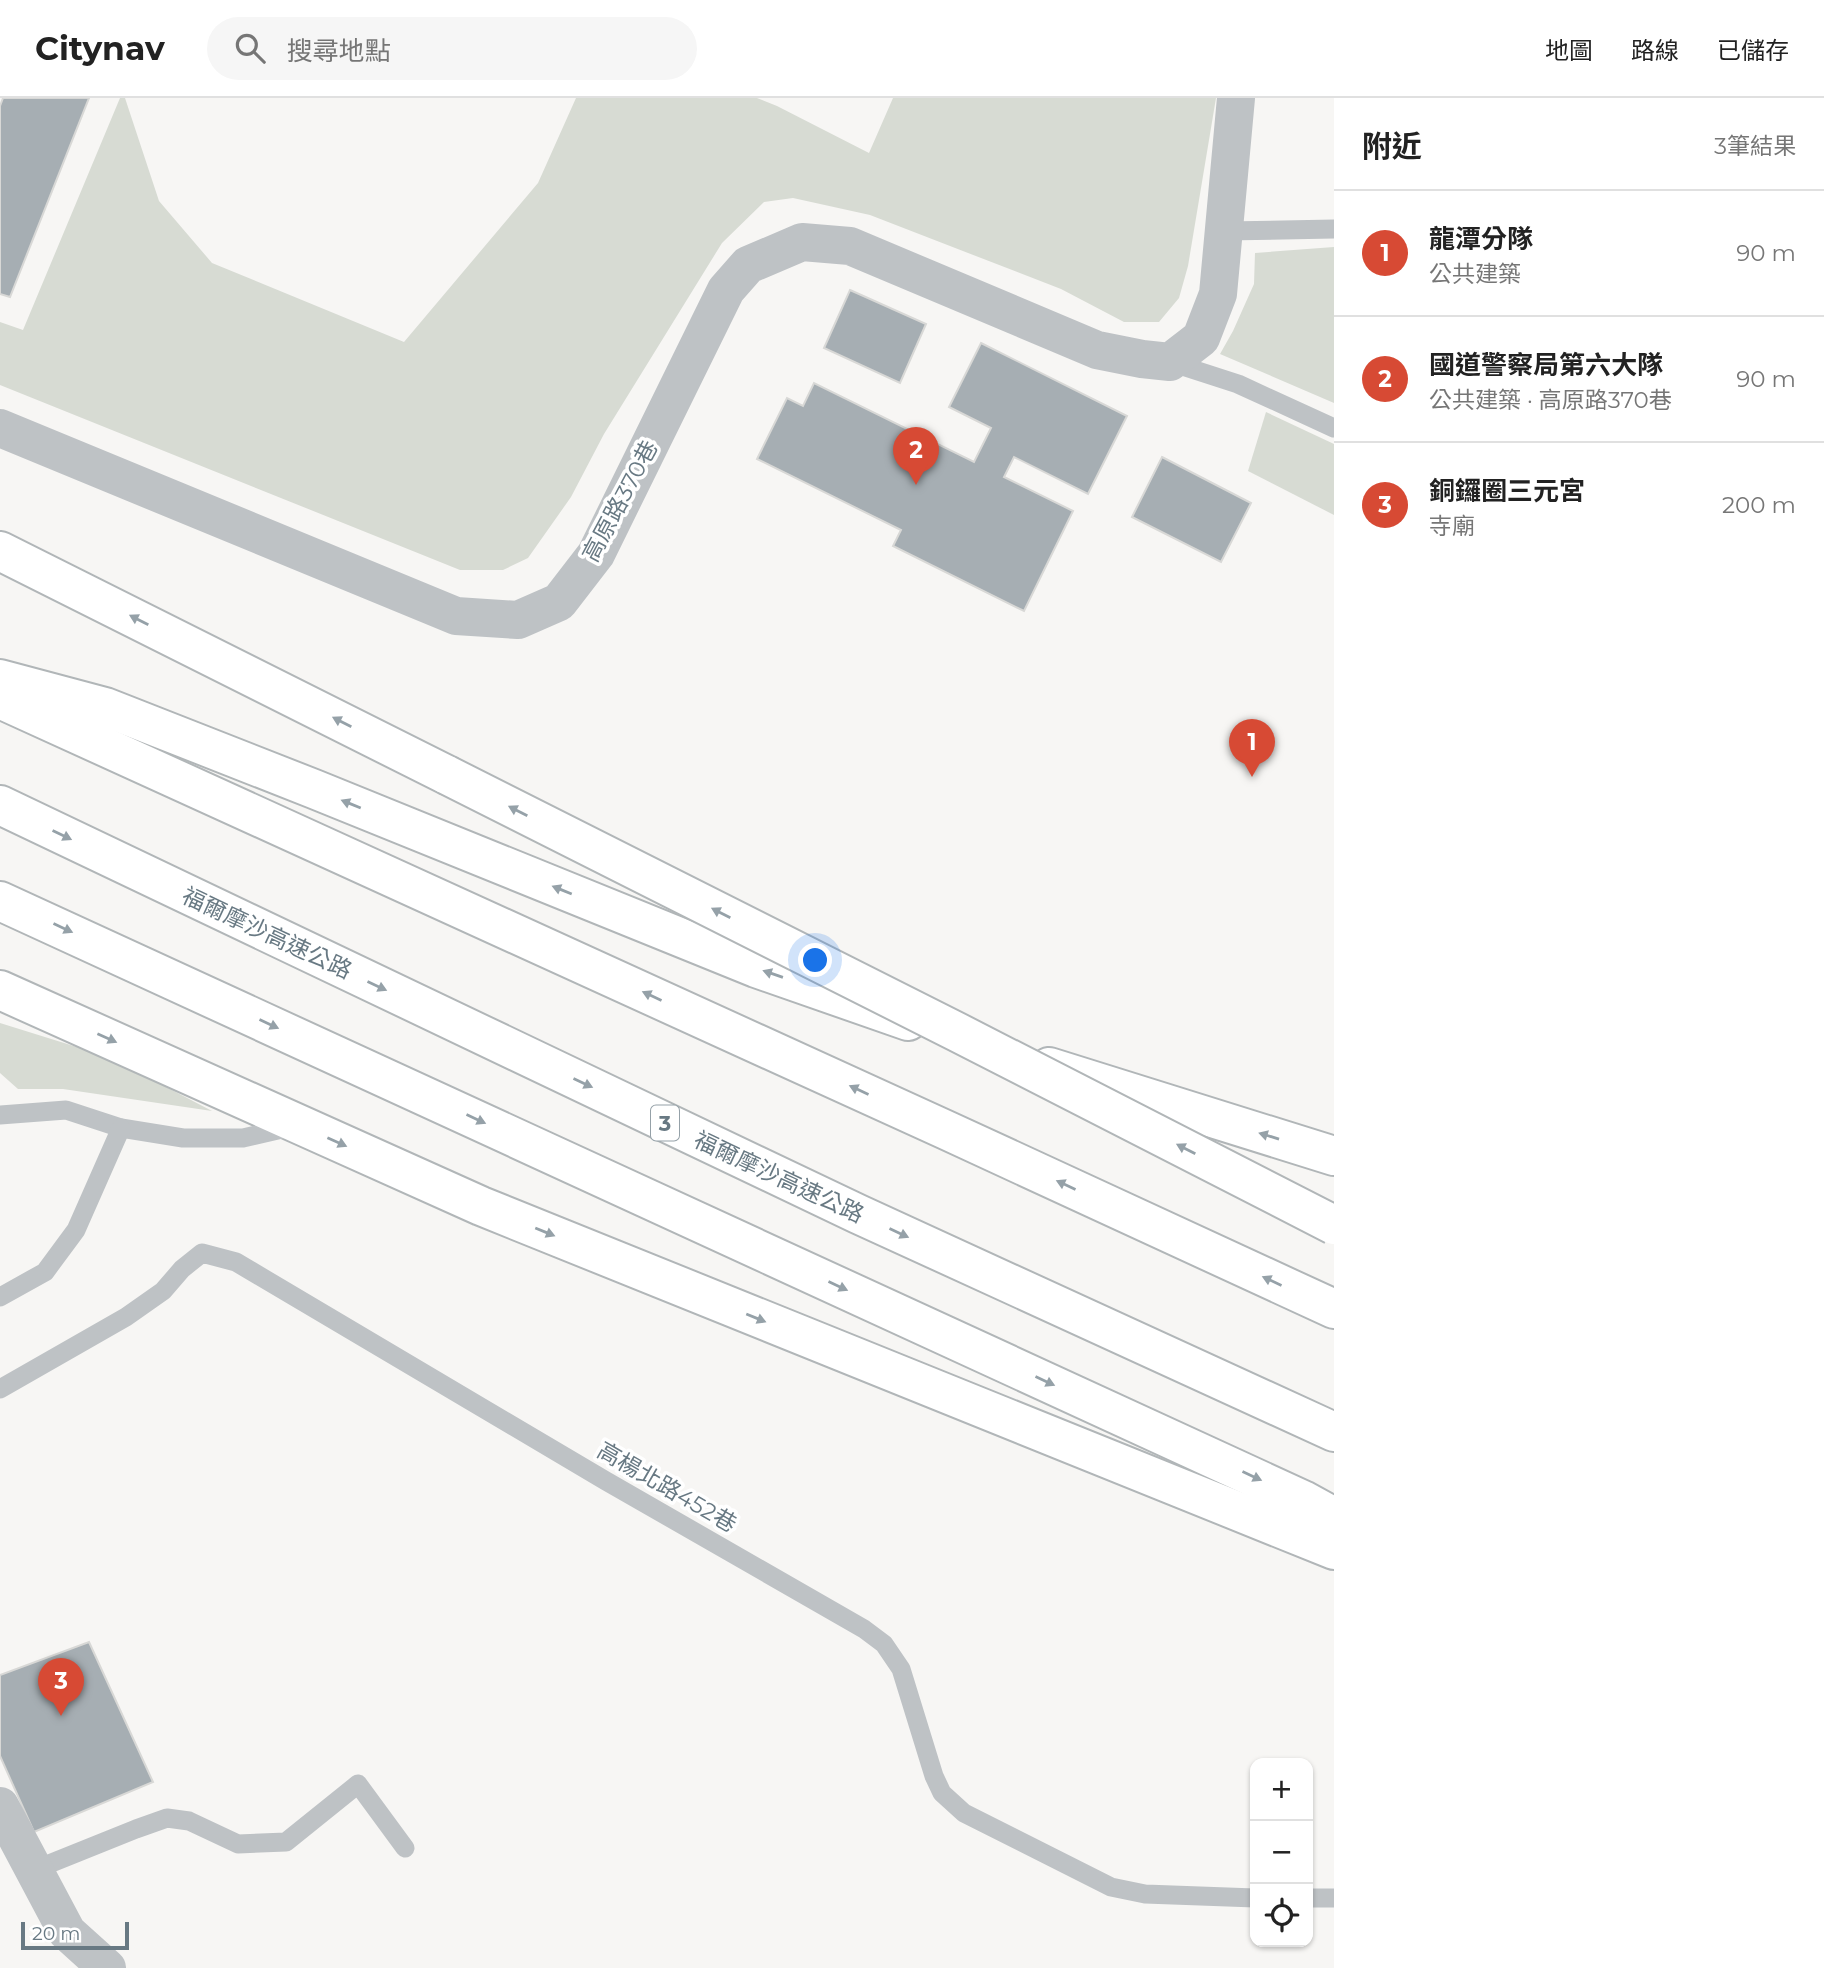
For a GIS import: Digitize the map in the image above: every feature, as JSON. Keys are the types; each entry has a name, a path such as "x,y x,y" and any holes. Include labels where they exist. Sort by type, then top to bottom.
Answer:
{"highway":[{"path":"0,551 970,1038 1334,1225"},
{"path":"0,678 105,707 756,968 925,1027 1334,1156"},
{"path":"0,699 1334,1309"},
{"name":"福爾摩沙高速公路","path":"0,805 858,1214 1334,1432"},
{"path":"0,901 1303,1500 1334,1517"},
{"path":"0,978 59,1017"},
{"path":"0,990 481,1206 1334,1550"}],"street":[{"path":"1170,362 1201,338 1218,294 1236,98"},
{"name":"高原路370巷","path":"0,428 456,616 518,620 559,602 596,554 726,290 748,265 802,242 850,246 1097,350 1170,362"},
{"path":"0,1806 67,1932 107,1968"}],"lane":[{"path":"1224,231 1334,229"},
{"path":"1170,362 1238,384 1334,428"},
{"path":"0,1115 66,1110 121,1128 183,1138 243,1138 299,1125"},
{"path":"0,1297 45,1272 76,1230 121,1128"},
{"name":"高楊北路452巷","path":"0,1389 126,1317 163,1291 182,1269 202,1253 236,1262 864,1629 884,1644 901,1668 934,1776 942,1793 964,1812 1111,1887 1145,1894 1250,1898"},
{"path":"34,1870 167,1818 189,1821 238,1844 286,1842 358,1784 405,1848"},
{"path":"1313,1898 1334,1898"}],"shaded area":[{"path":"120,98 125,98 159,201 212,263 404,342 538,183 576,98 757,98 869,153 893,98 1216,98 1188,266 1179,298 1159,322 1124,322 1061,289 870,215 793,198 764,202 722,243 604,434 571,497 528,558 503,570 460,570 0,385 0,322 23,330"},
{"path":"1334,247 1334,403 1220,354 1254,284 1255,253"},
{"path":"1266,412 1334,444 1334,515 1248,471"},
{"path":"0,1023 109,1057 212,1111 63,1089 18,1089 0,1073"}],"building":[{"path":"3,98 89,98 10,297 0,294 0,106"},
{"path":"850,290 926,324 900,383 824,348"},
{"path":"981,343 1127,416 1088,494 1014,457 1004,477 1073,511 1024,611 893,546 901,530 757,459 787,398 803,406 814,383 974,462 991,428 949,407"},
{"path":"1162,457 1251,503 1221,562 1132,517"},
{"path":"89,1642 153,1782 34,1832 0,1756 0,1675"}],"place":[{"name":"國道警察局第六大隊","path":"916,485"},
{"name":"龍潭分隊","path":"1252,777"},
{"name":"銅鑼圈三元宮","path":"61,1716"}]}
